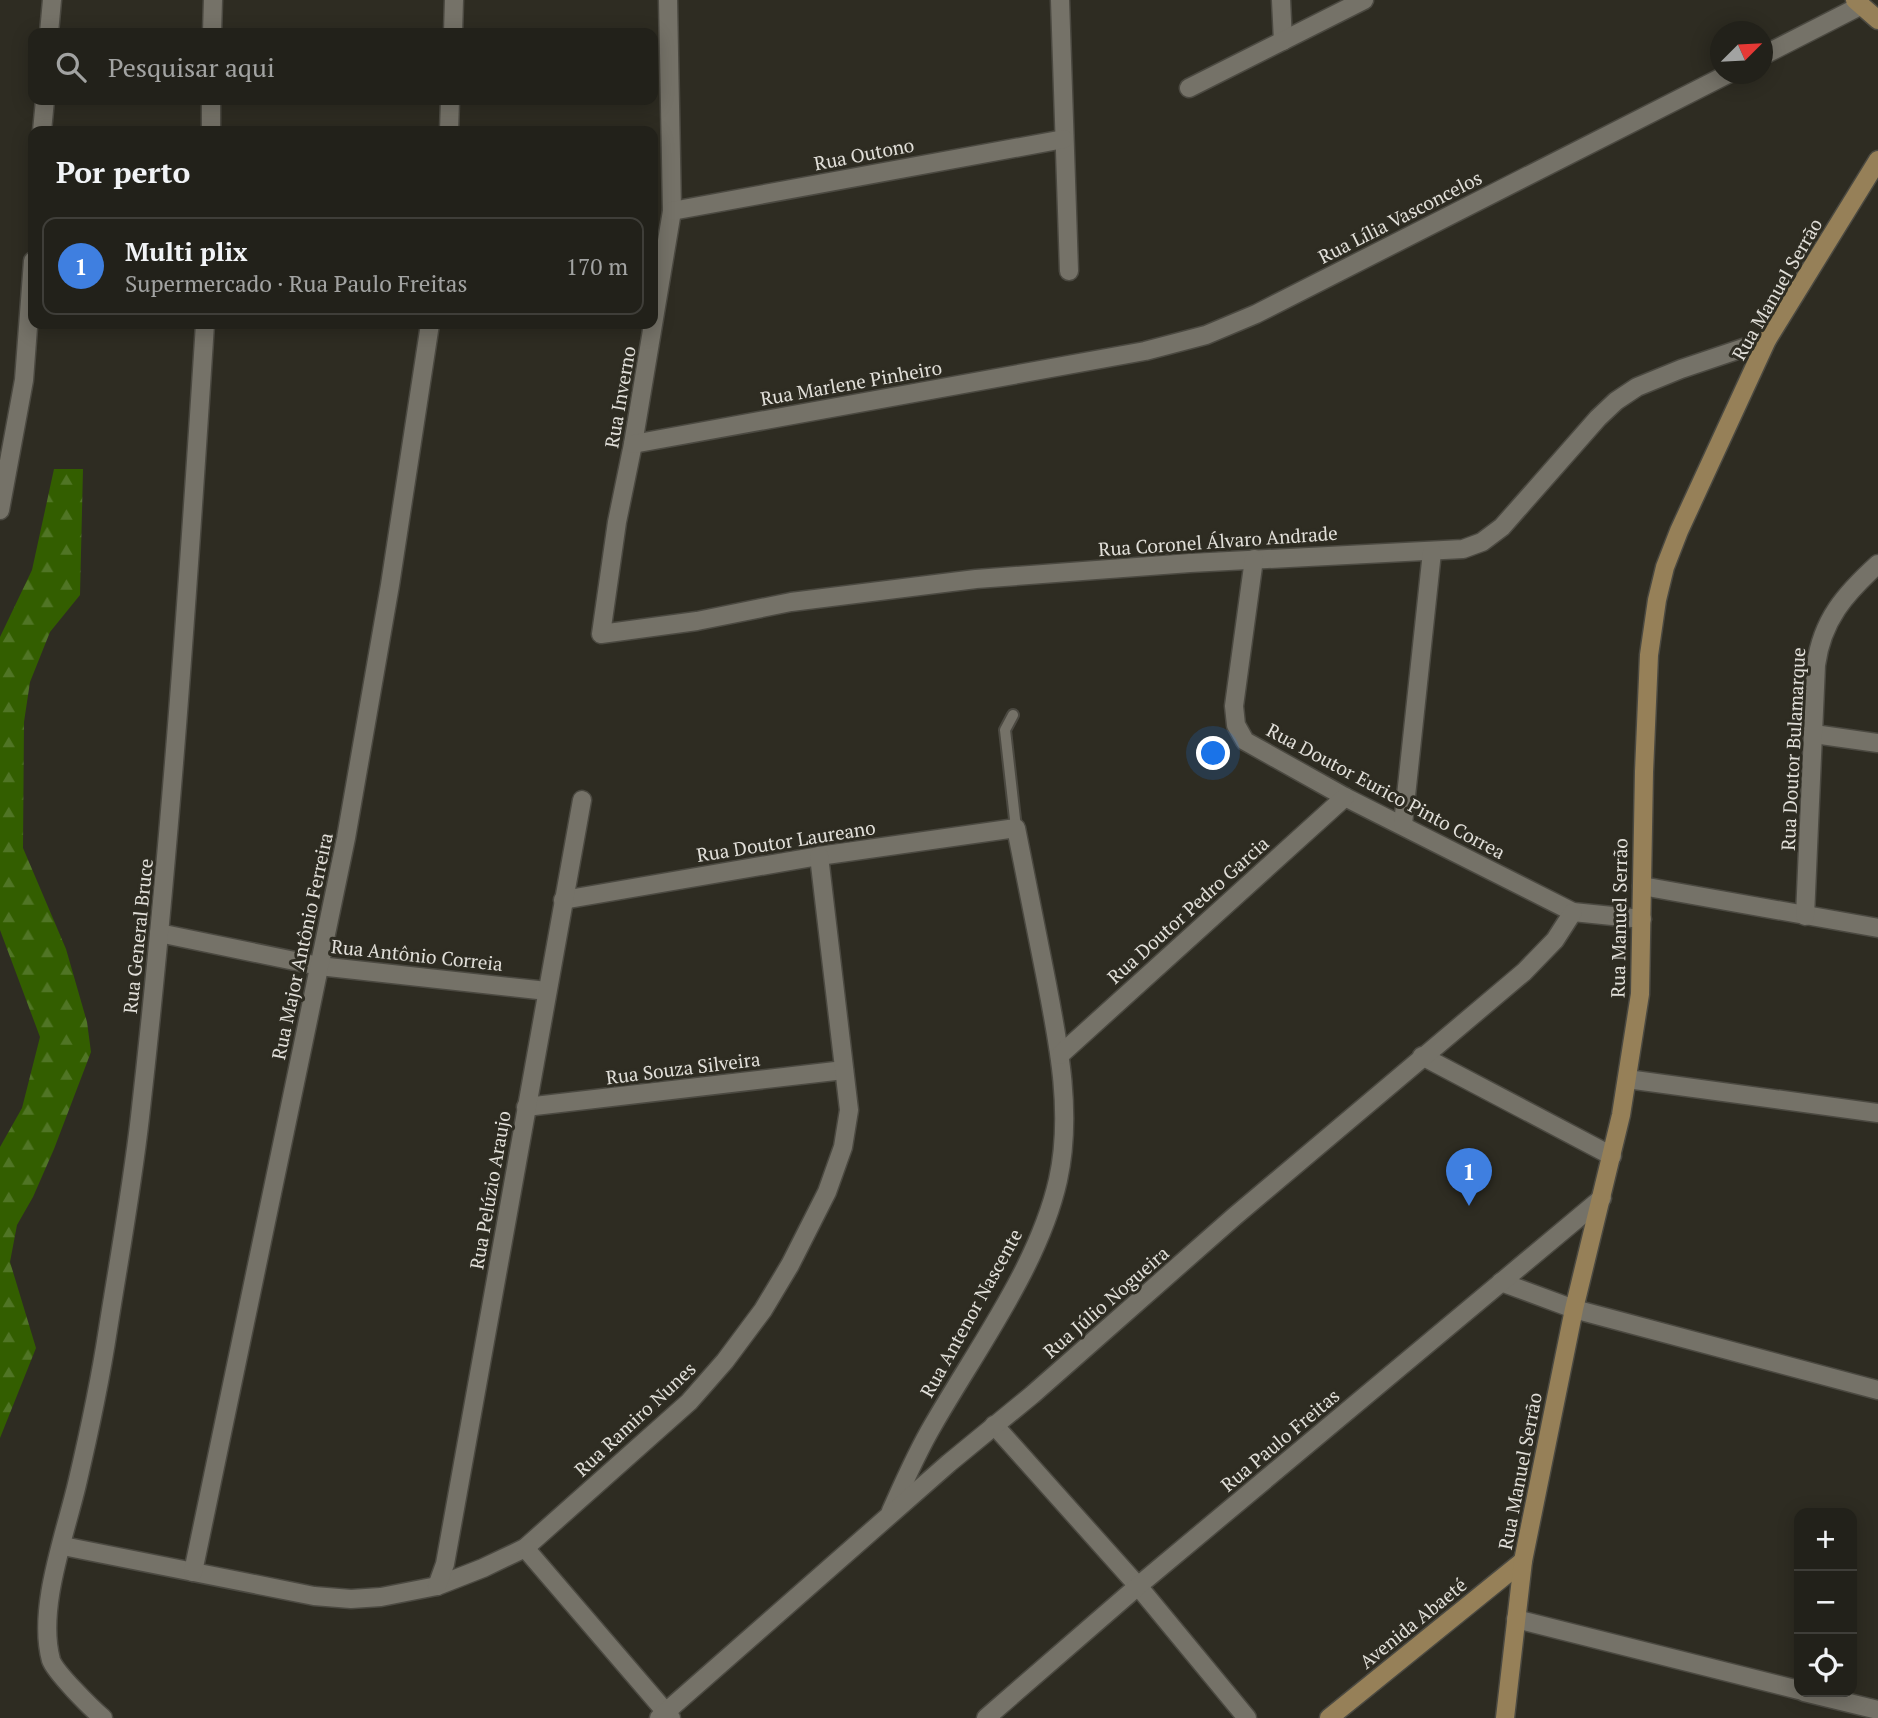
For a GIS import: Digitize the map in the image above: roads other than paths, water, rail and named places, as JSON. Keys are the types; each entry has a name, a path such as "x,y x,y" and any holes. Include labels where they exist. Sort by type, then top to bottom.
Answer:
{"street":[{"path":"49,28 51,0"},
{"path":"212,28 213,0"},
{"path":"453,28 454,0"},
{"name":"Rua Inverno","path":"658,295 672,211 667,0"},
{"path":"1060,0 1069,271"},
{"path":"1281,0 1283,41"},
{"path":"1189,88 1364,0"},
{"path":"1773,50 1858,3 1878,20"},
{"name":"Rua Lília Vasconcelos","path":"1077,364 1145,351 1206,335 1256,314 1710,83"},
{"path":"43,126 45,105"},
{"path":"211,105 211,126"},
{"path":"449,126 450,105"},
{"name":"Rua Outono","path":"672,211 1064,139"},
{"name":"Rua Manuel Serrão","path":"1505,1718 1523,1561 1574,1309 1628,1079 1640,994 1649,655 1657,600 1665,567 1679,531 1767,340 1878,160"},
{"path":"0,510 24,380 28,327"},
{"name":"Rua General Bruce","path":"103,1718 51,1663 47,1623 53,1574 63,1546 97,1399 140,1121 159,933 190,559 205,329"},
{"name":"Rua Major Antônio Ferreira","path":"193,1572 346,838 390,585 429,329"},
{"name":"Rua Inverno","path":"601,634 617,522 652,329"},
{"name":"Rua Coronel Álvaro Andrade","path":"601,634 697,621 790,602 976,579 1254,559 1463,549 1482,542 1502,527 1616,401 1637,387 1767,340"},
{"name":"Rua Marlene Pinheiro","path":"633,444 1077,364"},
{"path":"1404,824 1432,552"},
{"name":"Rua Doutor Eurico Pinto Correa","path":"1254,559 1234,706 1236,725 1245,741 1345,797 1404,824 1573,912 1642,919"},
{"name":"Rua Doutor Bulamarque","path":"1805,916 1819,640 1842,601 1878,564"},
{"path":"1814,734 1878,743"},
{"name":"Rua Doutor Pedro Garcia","path":"1060,1055 1345,797"},
{"name":"Rua Pelúzio Araujo","path":"437,1586 445,1564 582,800"},
{"name":"Rua Doutor Laureano","path":"563,900 818,856 1016,828"},
{"name":"Rua Antenor Nascente","path":"887,1519 932,1426 1027,1263 1058,1180 1063,1101 1060,1055 1016,828"},
{"name":"Rua Ramiro Nunes","path":"63,1546 314,1596 351,1599 381,1597 437,1586 526,1548 689,1402 725,1361 763,1310 790,1265 827,1192 843,1147 849,1110 818,856"},
{"path":"1642,886 1878,928"},
{"name":"Rua Júlio Nogueira","path":"665,1716 994,1425 1422,1056 1524,972 1555,940 1573,912"},
{"name":"Rua Antônio Correia","path":"159,933 319,966 547,991"},
{"path":"1422,1056 1612,1156"},
{"name":"Rua Souza Silveira","path":"526,1107 844,1070"},
{"path":"1628,1079 1878,1113"},
{"name":"Rua Paulo Freitas","path":"986,1718 1138,1586 1602,1198"},
{"path":"1502,1282 1574,1309 1878,1390"},
{"path":"994,1425 1138,1586 1247,1718"},
{"path":"526,1548 665,1716"},
{"name":"Avenida Abaeté","path":"1329,1718 1523,1561"},
{"path":"1516,1619 1794,1689"},
{"path":"1826,1697 1878,1710"}],"lane":[{"path":"1013,716 1005,730 1016,828"}],"place":[{"name":"Multi plix","path":"1469,1206"}]}
